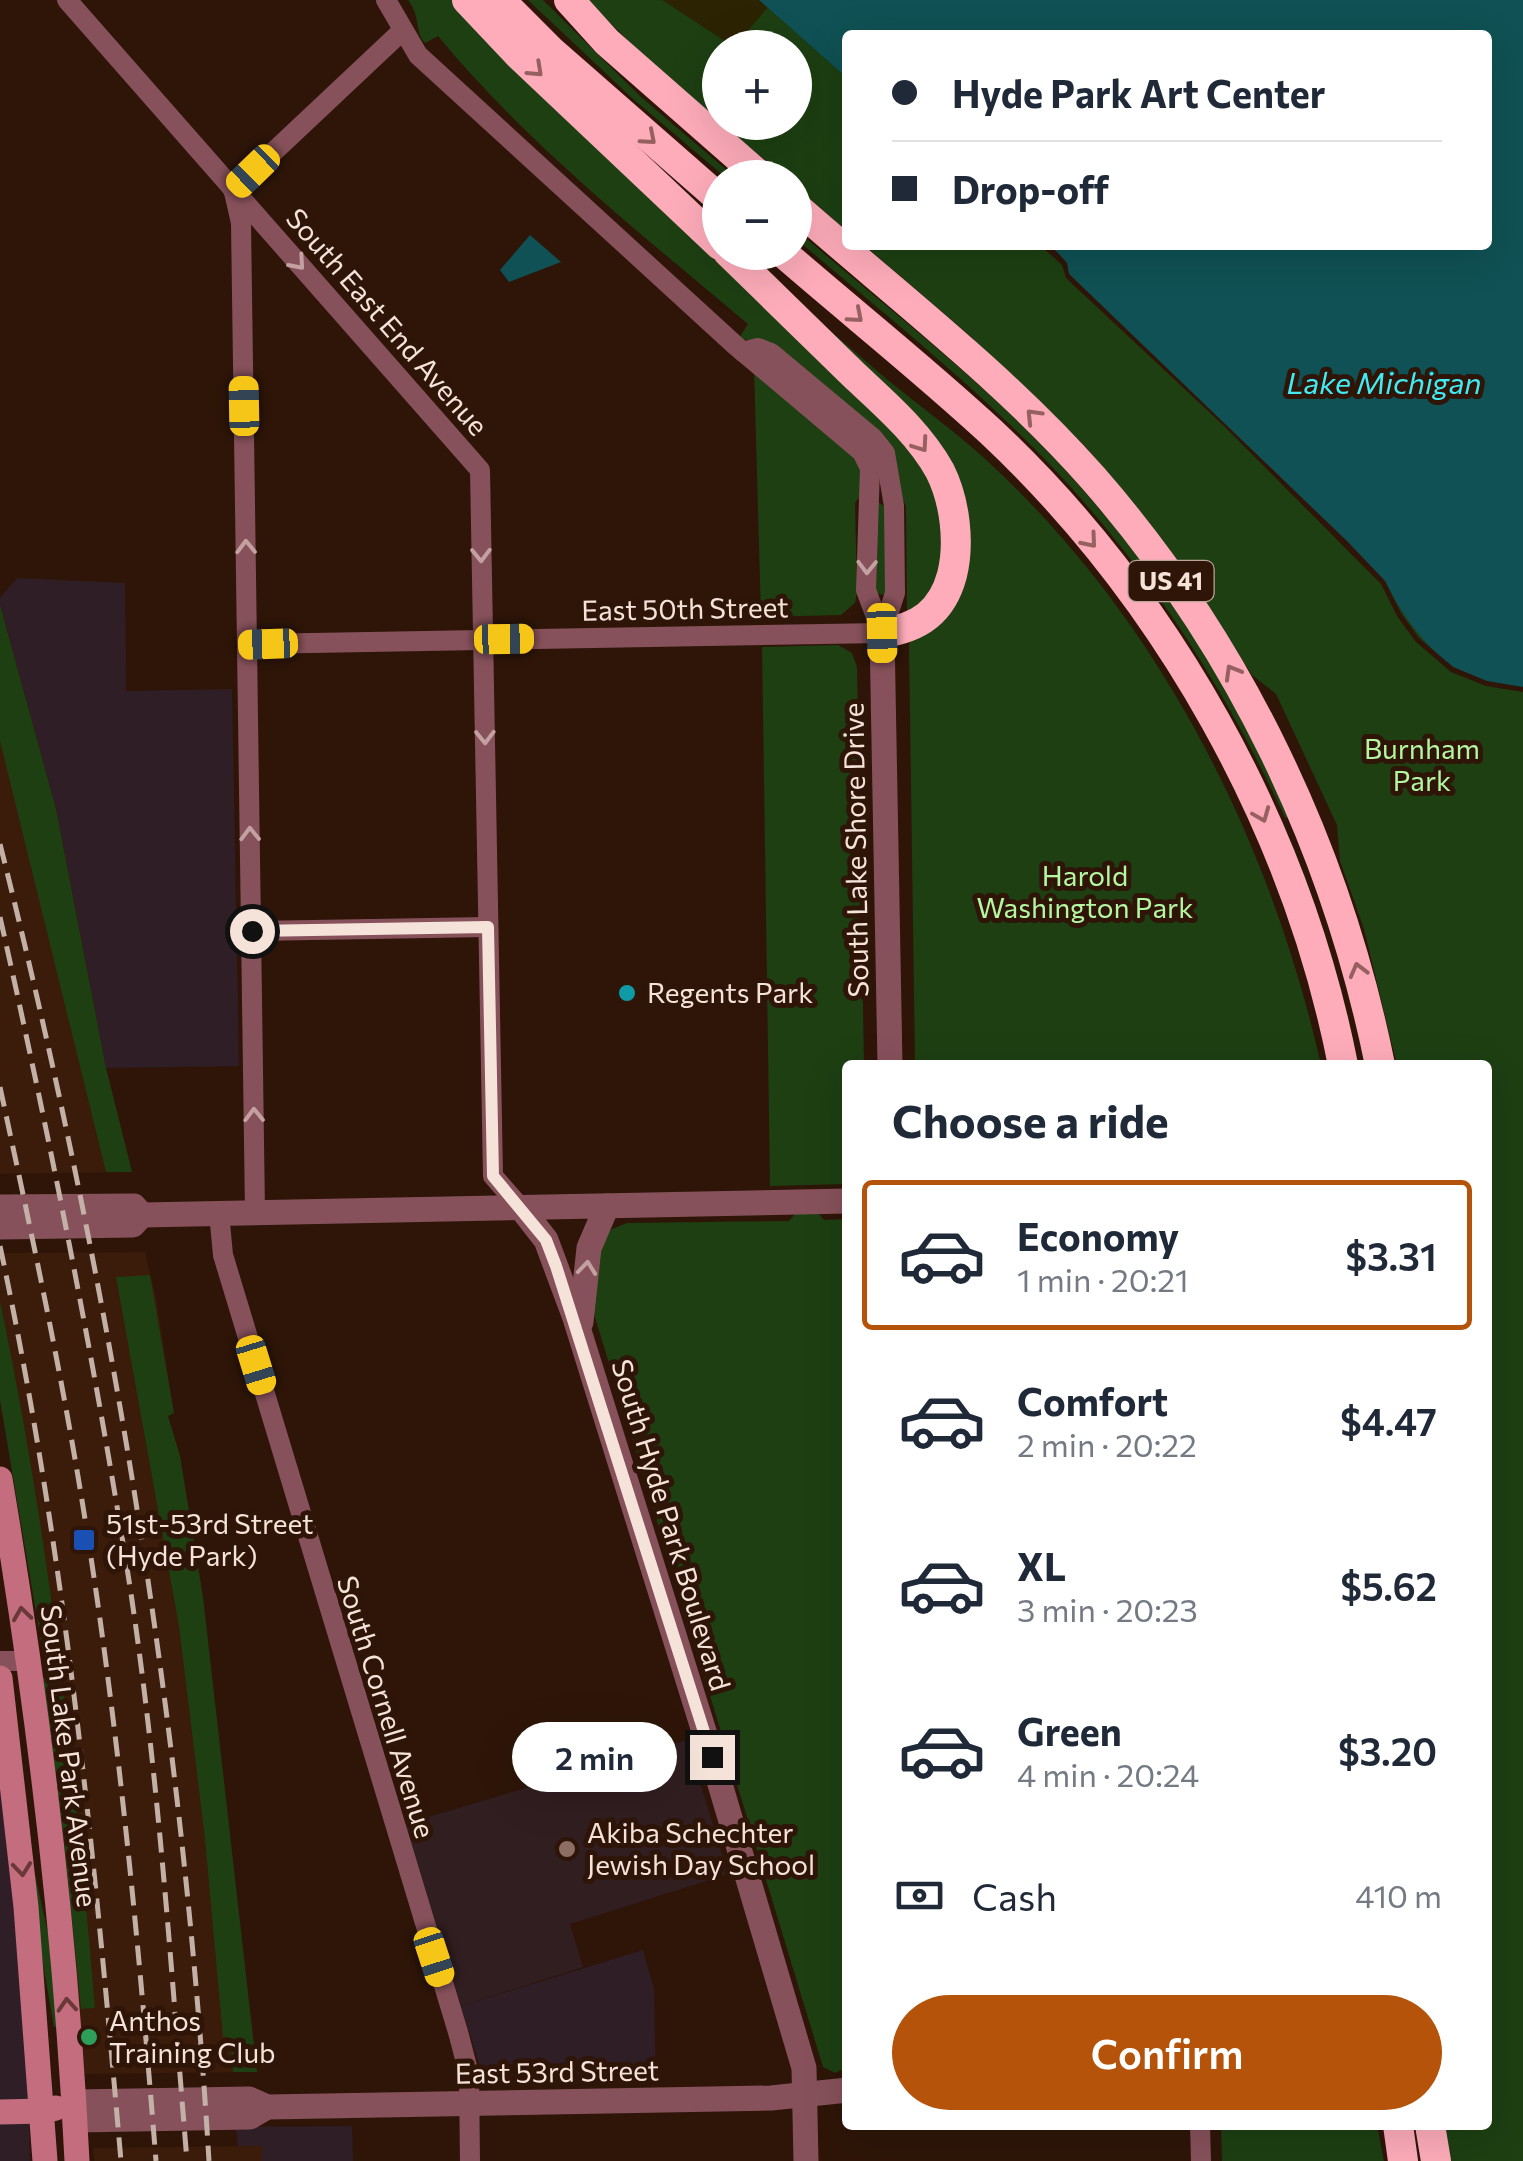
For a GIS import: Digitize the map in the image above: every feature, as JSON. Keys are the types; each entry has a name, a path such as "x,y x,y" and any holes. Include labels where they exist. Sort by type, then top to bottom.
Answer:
{"highway":[{"path":"467,0 518,54 702,227"},
{"path":"500,0 564,63 702,183"},
{"path":"569,0 607,42 741,160"},
{"name":"US 41","path":"812,221 842,247"},
{"name":"US 41","path":"845,250 1018,401 1093,478 1150,550 1222,655 1291,783 1328,875 1356,960 1379,1060"},
{"path":"747,270 910,428 940,472 953,512 956,556 947,594 927,619 904,630 882,633"},
{"name":"US 41","path":"803,270 990,431 1027,469 1091,541 1175,656 1225,738 1300,908 1341,1060"},
{"path":"1399,2130 1403,2161"},
{"path":"1431,2130 1436,2161"}],"main road":[{"name":"South Lake Park Avenue","path":"0,1479 48,1810 77,2161"},
{"path":"0,1678 17,1814 46,2161"},
{"name":"East 53rd Street","path":"0,2112 75,2111"}],"street":[{"path":"67,0 233,190 241,223 256,1212"},
{"path":"386,0 418,55 743,352 862,452 870,468 866,590 882,633"},
{"path":"233,190 402,31"},
{"name":"South East End Avenue","path":"233,190 480,470 493,1176 521,1208"},
{"path":"743,352 758,348 771,353 874,438 885,453 892,499 895,592 882,633"},
{"path":"868,498 880,492 892,499"},
{"name":"East 50th Street","path":"248,644 882,633"},
{"name":"South Lake Shore Drive","path":"882,633 890,1060"},
{"path":"252,931 488,927"},
{"path":"0,1227 133,1225 142,1215 842,1201"},
{"path":"0,1207 134,1206 142,1215"},
{"path":"580,1334 589,1248 607,1206"},
{"name":"South Hyde Park Boulevard","path":"521,1208 546,1240 580,1334 712,1757 804,2068 806,2161"},
{"name":"South Cornell Avenue","path":"219,1214 223,1255 458,2032 468,2074 470,2161"},
{"path":"0,1662 28,1660"},
{"path":"17,1814 48,1810"},
{"name":"East 53rd Street","path":"75,2111 250,2117 267,2107 805,2095 842,2091"},
{"path":"1200,2130 1201,2161"}],"shaded area":[{"path":"17,578 125,583 126,691 232,689 239,1066 106,1068 56,809 0,605 0,598"},
{"path":"0,605 56,809 106,1068 132,1172 0,1174"},
{"path":"145,1252 174,1413 168,1416 180,1456 203,1597 257,2072 84,2074 64,1840 43,1678 47,1677 0,1400 0,1253"},
{"name":"Akiba Schechter Jewish Day School","path":"687,1740 728,1874 570,1924 583,1967 461,2006 405,1824"},
{"path":"0,1773 25,1995 30,2161 0,2161"},
{"path":"643,1950 654,1989 656,2082 486,2086 461,2006"},
{"path":"352,2126 353,2161 262,2161 261,2146 238,2147 236,2127"},
{"path":"262,2146 262,2161 94,2161 93,2148"}],"green space":[{"path":"408,0 459,0 702,239 702,270 733,270 895,429 925,466 941,511 943,561 928,599 907,612 906,506 897,488 768,345 739,338 748,324 547,151 438,36 425,43"},
{"path":"528,0 543,0 641,97 715,160 705,160"},
{"path":"587,0 759,0 793,30 702,30 702,106"},
{"path":"812,47 842,74 842,227 812,201 812,160 765,160 741,140 812,140"},
{"path":"812,243 1003,407 1130,546 1234,704 1288,817 1285,818 1212,679 1124,550 1056,471 928,351 812,252"},
{"name":"Burnham Park","path":"870,250 1050,250 1514,688 1523,687 1523,2161 1451,2161 1446,2130 1492,2130 1492,1060 1396,1060 1364,929 1340,861 1337,825 1276,694 1252,675 1183,567 1086,447 968,334"},
{"name":"Harold Washington Park","path":"773,282 983,457 1045,519 1102,587 1153,659 1198,735 1238,815 1271,896 1320,1060 915,1060 909,645 961,511"},
{"path":"754,368 863,465 862,493 855,503 857,592 855,603 841,615 761,617"},
{"path":"878,502 888,509 885,595 875,593"},
{"path":"0,605 56,809 106,1068 132,1172 106,1172 0,741"},
{"path":"838,645 852,653 857,667 864,1060 842,1060 842,1184 770,1186 762,647"},
{"path":"795,1214 842,1219 842,2070 835,2073 823,2067 594,1314 599,1239 612,1229 627,1223 789,1221"},
{"path":"150,1275 174,1413 168,1416 180,1456 203,1597 257,2072 233,2072 230,2037 223,2037 205,1839 179,1626 116,1277"},
{"path":"0,1301 33,1476 58,1653 95,2008 81,2009 43,1678 47,1677 0,1400"},
{"path":"32,1874 49,1938 58,2027 54,2027 38,1935"},
{"path":"1221,2130 1378,2130 1384,2161 1222,2161"}],"sand":[{"path":"662,0 759,0 768,7 748,30 708,30"}],"water":[{"name":"Lake Michigan","path":"759,0 1523,0 1523,687 1477,680 1439,655 1408,620 1385,581 1069,274 1054,250 1492,250 1492,30 842,30 842,74 812,47 812,30 793,30"},
{"path":"530,235 561,262 509,282 500,270"}],"pier":[{"path":"1046,250 1055,250 1067,263 1069,274 1348,542 1385,581 1419,638 1453,667 1487,681 1523,687 1523,692 1486,686 1451,672 1416,642 1381,584 1223,425 1066,278 1062,265"}],"railway":[{"path":"0,844 75,1170 135,1498 180,1828 209,2161"},
{"path":"0,917 71,1251 130,1587 157,1802 187,2161"},
{"path":"0,1087 56,1357 97,1599 127,1840 156,2161"},
{"path":"0,1246 60,1587 88,1815 121,2161"}],"place":[{"name":"Regents Park","path":"627,993"},
{"name":"51st-53rd Street (Hyde Park)","path":"84,1540"},
{"name":"Akiba Schechter Jewish Day School","path":"567,1849"},
{"name":"Anthos Training Club","path":"89,2037"}],"route":[{"path":"252,931 488,927 493,1176 546,1240 576,1318 712,1757"}]}
